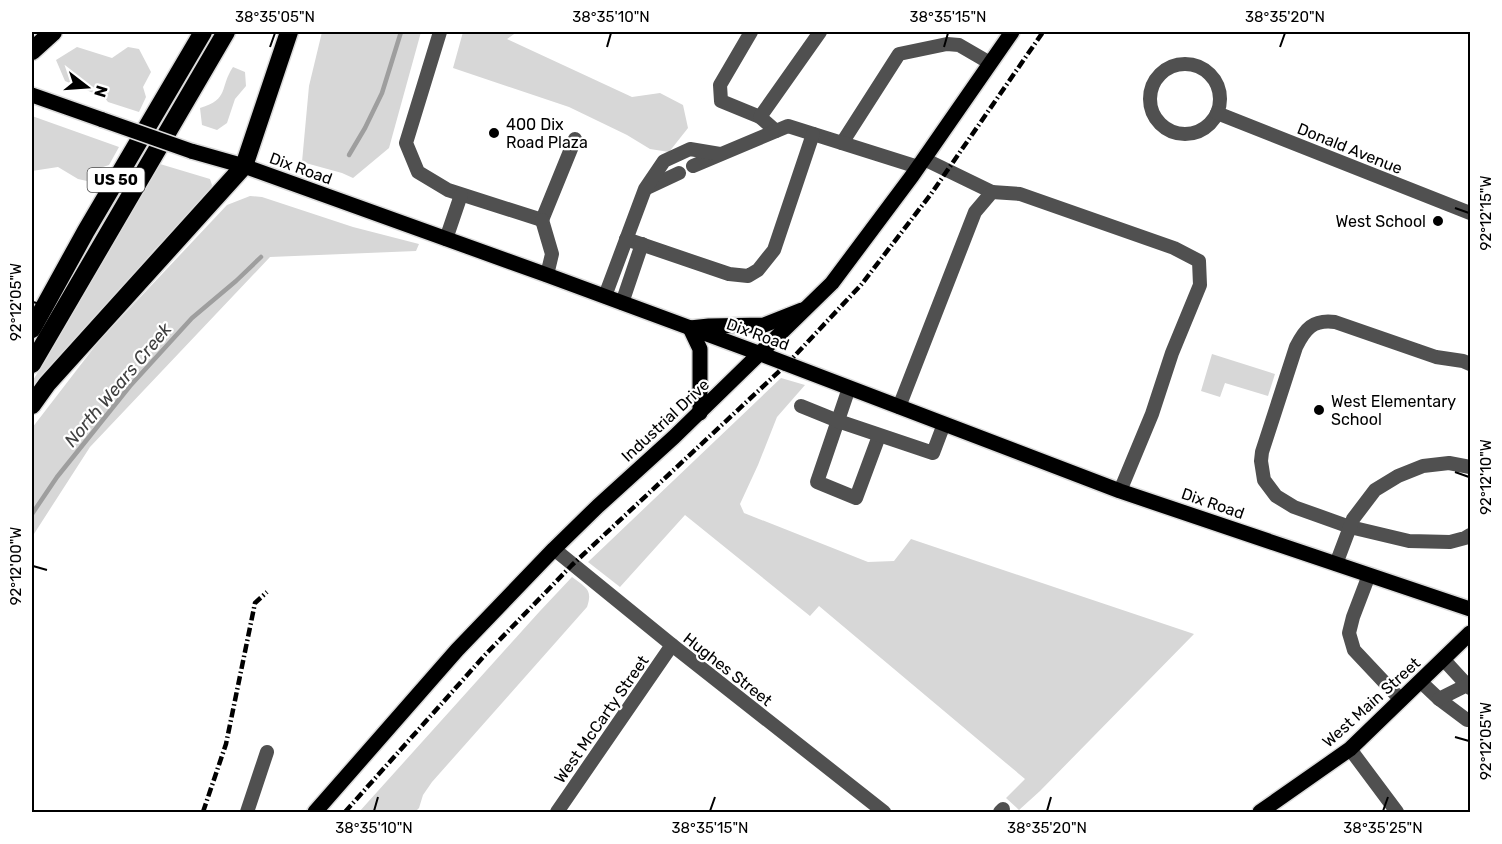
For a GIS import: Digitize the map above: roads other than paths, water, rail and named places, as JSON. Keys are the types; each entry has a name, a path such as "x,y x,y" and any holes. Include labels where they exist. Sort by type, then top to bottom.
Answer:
{"highway":[{"path":"32,51 53,32"},
{"name":"US 50","path":"32,329 86,231 202,32"},
{"name":"US 50","path":"32,364 226,32"},
{"path":"32,405 47,384 244,166 289,32"}],"main road":[{"name":"Industrial Drive","path":"315,813 457,650 554,549 700,413 832,283 921,163 1012,32"},
{"name":"Dix Road","path":"32,95 191,151 244,166 605,296 1120,491 1470,609"},
{"path":"700,413 700,349 690,328 764,325 807,308"},
{"name":"West Main Street","path":"1260,813 1350,749 1470,633"}],"street":[{"path":"440,32 406,143 418,172 448,190 542,220"},
{"path":"751,32 720,85 721,101 760,117 776,131"},
{"path":"760,117 820,32"},
{"path":"842,143 899,54 947,44 958,45 990,63"},
{"path":"1189,64 1199,67 1209,73 1220,92 1217,113 1203,129 1193,133 1182,134 1171,131 1155,117 1151,107 1150,96 1153,85 1167,69 1189,64"},
{"name":"Donald Avenue","path":"1217,113 1470,213"},
{"path":"693,166 788,126 842,143 921,163 992,192 1030,197 1174,248 1199,261 1200,285 1172,353 1152,414 1120,491"},
{"path":"626,239 729,274 748,276 758,270 774,250 813,134"},
{"path":"547,275 552,254 542,220 575,140"},
{"path":"605,296 645,189 664,160 690,149 720,154"},
{"path":"645,189 679,173"},
{"path":"899,406 975,212 992,192"},
{"path":"446,239 461,195"},
{"path":"622,303 642,244"},
{"path":"1470,364 1436,357 1335,322 1314,324 1303,334 1296,347 1264,443 1261,461 1264,480 1269,488 1276,496 1294,507 1350,526 1409,541 1450,542 1470,535"},
{"path":"849,388 817,482 856,498 879,436"},
{"path":"801,406 838,422 933,453 944,424"},
{"path":"1336,564 1353,519 1375,490 1398,476 1424,466 1449,463 1470,467"},
{"name":"Hughes Street","path":"554,549 884,813"},
{"path":"1369,575 1349,633 1354,650 1401,700"},
{"name":"West McCarty Street","path":"557,813 672,645"},
{"path":"1439,699 1469,686 1444,660"},
{"path":"1421,682 1439,699 1467,720 1470,719"},
{"path":"1350,749 1397,813"},
{"path":"247,813 267,752"}],"waterway":[{"name":"North Wears Creek","path":"349,155 382,93 401,32"},
{"name":"North Wears Creek","path":"32,514 57,477 130,386 192,318 261,257"}],"railway":[{"path":"345,812 485,655 572,565 787,364 861,285 931,194 1043,32"},
{"path":"203,812 226,744 255,603 267,592"}],"place":[{"name":"400 Dix Road Plaza","path":"494,133"},
{"name":"West School","path":"1438,221"},
{"name":"West Elementary School","path":"1319,410"}]}
